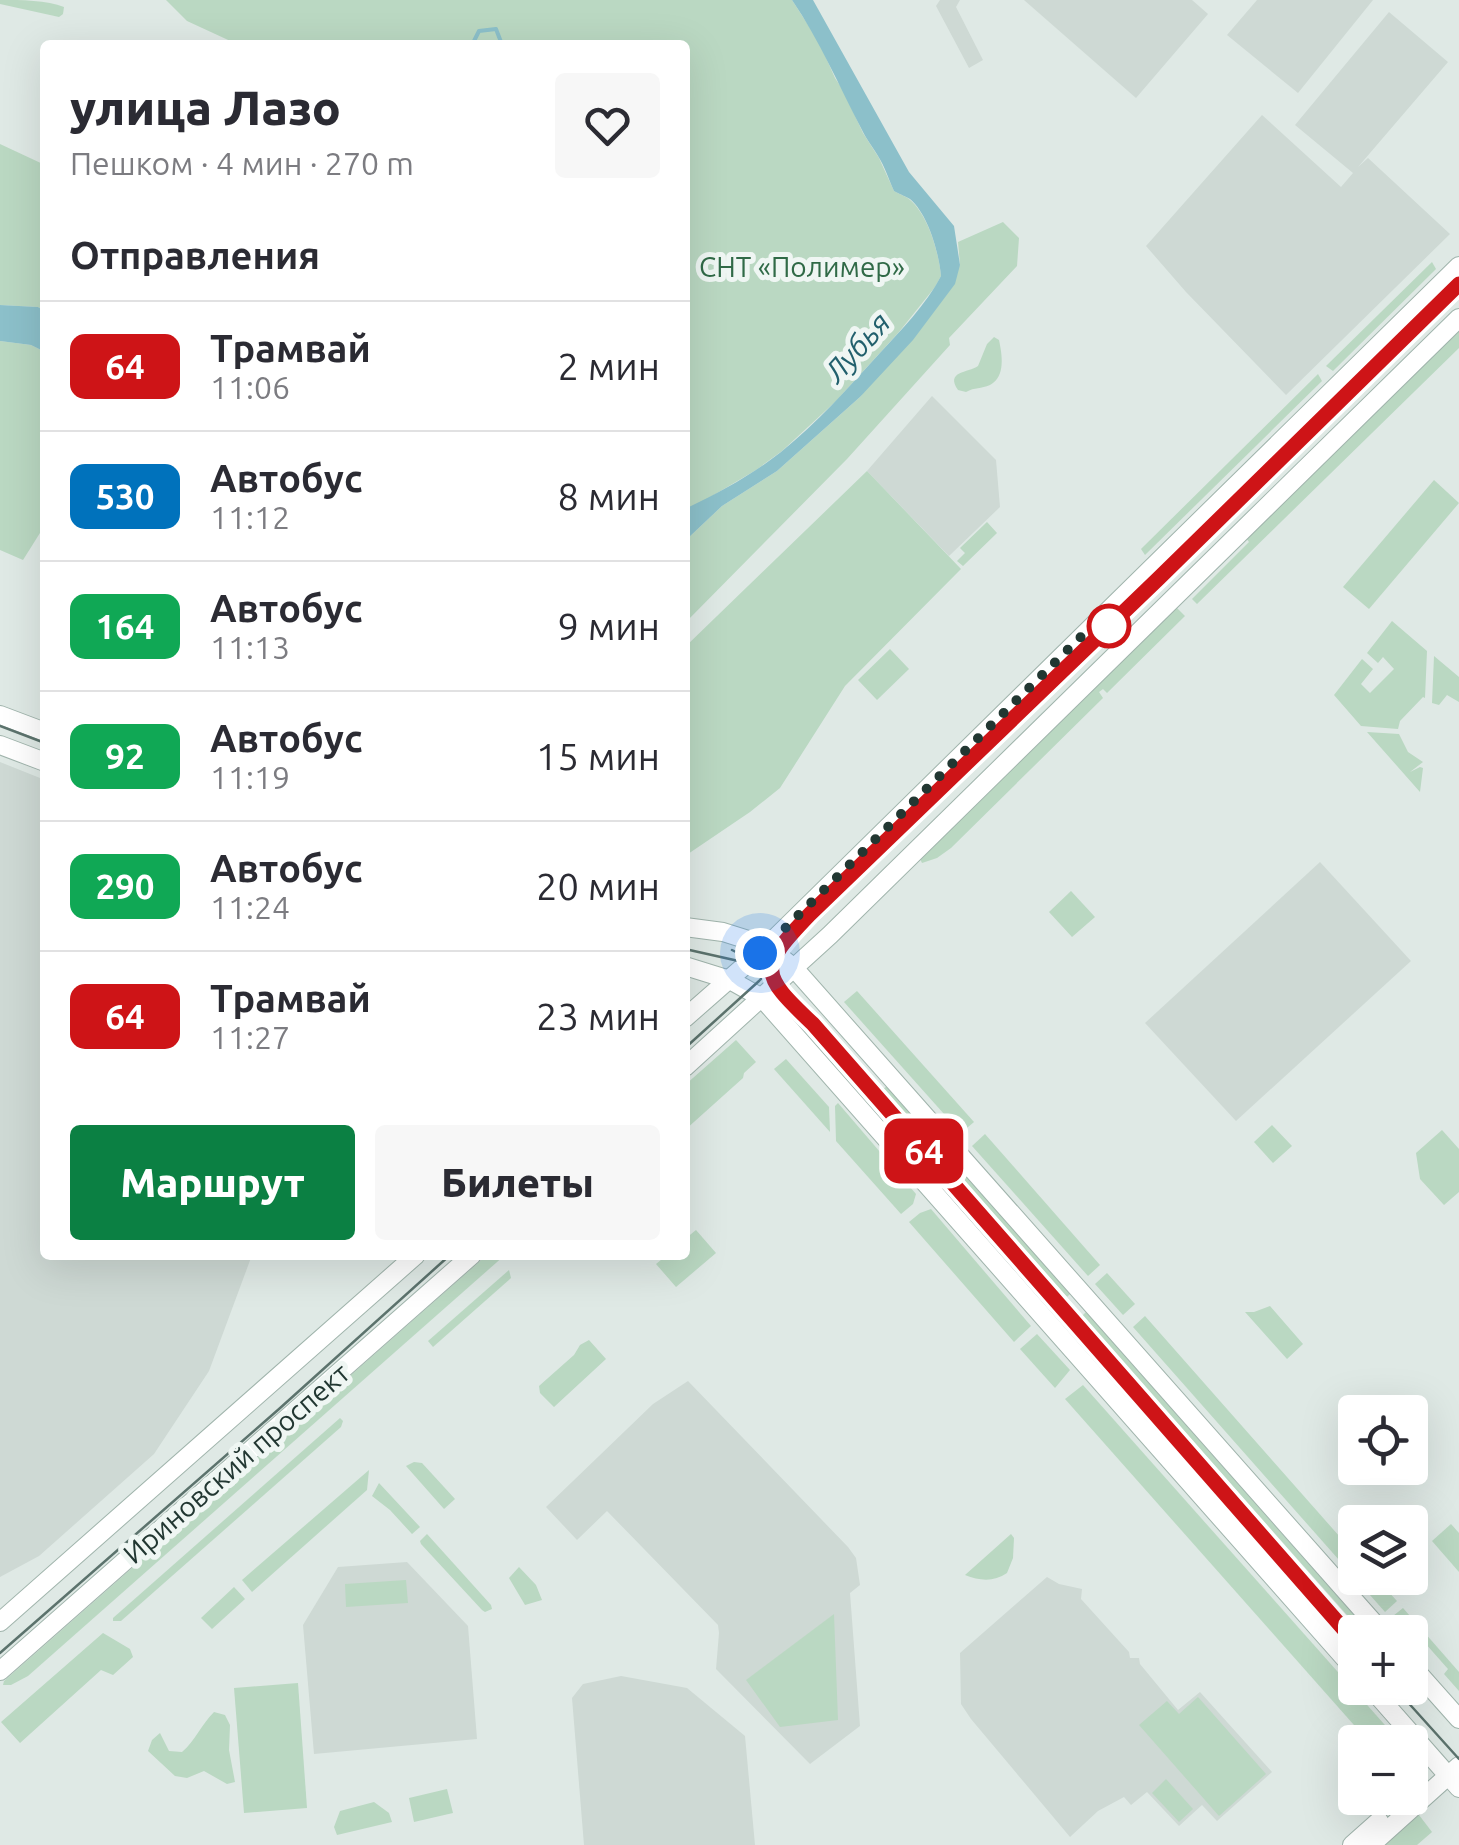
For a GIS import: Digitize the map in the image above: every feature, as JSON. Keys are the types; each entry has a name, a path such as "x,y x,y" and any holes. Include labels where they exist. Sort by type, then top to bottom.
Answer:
{"main road":[{"path":"690,1014 767,946 1459,266"},
{"path":"690,1063 794,968 1459,318"},
{"path":"0,715 40,730"},
{"path":"0,745 40,760"},
{"path":"690,927 724,932 767,946 794,968 1367,1615"},
{"path":"690,968 730,980 762,998 1338,1651"},
{"name":"Ириновский проспект","path":"0,1622 410,1260"},
{"name":"Ириновский проспект","path":"0,1671 466,1260"},
{"path":"1428,1684 1459,1719"},
{"path":"1386,1705 1452,1774"},
{"path":"1371,1845 1452,1774 1459,1750"},
{"path":"1428,1786 1452,1774"},
{"path":"1352,1845 1386,1815"}],"shaded area":[{"path":"940,0 960,0 956,7 983,60 969,68 936,6"},
{"path":"1024,0 1192,0 1208,14 1136,98"},
{"path":"1257,0 1373,0 1298,93 1227,35"},
{"path":"1389,12 1448,62 1358,167 1368,158 1450,234 1286,395 1146,246 1262,115 1341,187 1353,173 1295,125"},
{"path":"932,396 996,460 1000,507 949,556 867,471"},
{"path":"0,762 40,778 40,1260 250,1260 209,1371 154,1454 39,1556 0,1577"},
{"path":"1320,862 1411,961 1236,1121 1145,1023"},
{"path":"688,1381 856,1558 860,1585 850,1593 860,1726 810,1764 716,1669 718,1625 607,1511 577,1540 546,1507 653,1404"},
{"path":"407,1562 468,1626 477,1739 314,1754 303,1625 338,1567"},
{"path":"1047,1577 1082,1589 1081,1599 1129,1652 1130,1658 1139,1658 1178,1710 1200,1692 1272,1772 1217,1821 1202,1805 1179,1826 1147,1792 1131,1805 1124,1797 1098,1811 1070,1837 961,1704 960,1653"},
{"path":"621,1676 687,1688 745,1736 755,1845 584,1845 572,1698 583,1684"}],"green space":[{"path":"0,0 50,3 64,7 63,14 59,17 0,4"},
{"name":"СНТ «Полимер»","path":"166,0 792,0 819,42 894,191 908,198 922,214 935,245 941,276 899,332 835,402 782,451 690,509 690,40 228,40 187,21"},
{"path":"0,144 40,163 40,308 0,305"},
{"path":"1003,222 1019,238 1017,266 949,338 950,345 847,459 690,618 690,536 722,506 777,471 860,397 960,265 958,242"},
{"path":"1432,262 1436,269 1333,371 1326,366"},
{"path":"1459,328 1459,348 1197,604 1192,599 1249,542 1246,538"},
{"path":"994,337 999,340 1001,352 999,377 987,386 966,392 958,390 956,376 978,366"},
{"path":"0,341 40,350 40,533 23,560 0,550"},
{"path":"1318,374 1322,381 1145,555 1141,549"},
{"path":"867,471 961,569 845,686 780,788 690,853 690,642"},
{"path":"1434,480 1459,503 1369,609 1343,587"},
{"path":"987,522 997,533 963,566 957,561 965,553 960,548"},
{"path":"1176,607 1185,616 1107,693 1103,689 1099,692 1103,698 951,848 922,863 920,859"},
{"path":"1392,621 1427,651 1425,698 1400,721 1398,729 1361,726 1334,695 1362,659 1373,669 1361,684 1370,693 1394,669 1383,657 1378,663 1367,653"},
{"path":"890,649 909,669 877,700 858,680"},
{"path":"1434,656 1459,677 1459,702 1447,695 1439,705 1432,703"},
{"path":"1367,732 1399,734 1408,752 1423,762 1410,772 1423,768 1420,792"},
{"path":"1071,891 1095,917 1072,937 1049,912"},
{"path":"857,991 974,1122 961,1133 844,1002"},
{"path":"736,1040 756,1062 690,1126 690,1081"},
{"path":"786,1059 829,1107 830,1132 774,1069"},
{"path":"887,1086 1070,1294 1067,1297 882,1090"},
{"path":"872,1098 1066,1318 1055,1307 1052,1310 868,1101"},
{"path":"838,1103 916,1194 913,1204 901,1214 836,1141"},
{"path":"1272,1125 1292,1146 1273,1163 1254,1142"},
{"path":"1442,1130 1459,1149 1459,1192 1444,1205 1420,1179 1416,1153"},
{"path":"985,1134 1100,1265 1088,1276 972,1146"},
{"path":"931,1209 1031,1326 1014,1342 909,1222"},
{"path":"696,1230 716,1253 676,1287 656,1264 661,1260 690,1260 690,1235"},
{"path":"481,1260 499,1260 28,1676 11,1685 3,1685"},
{"path":"509,1270 511,1278 433,1347 428,1341"},
{"path":"1107,1273 1135,1304 1123,1315 1095,1284"},
{"path":"1270,1306 1303,1344 1287,1359 1245,1312"},
{"path":"1086,1312 1354,1615 1347,1615 1082,1316"},
{"path":"1145,1316 1338,1535 1338,1559 1133,1327"},
{"path":"1072,1325 1338,1626 1338,1634 1068,1328"},
{"path":"1037,1334 1070,1370 1055,1388 1020,1349"},
{"path":"589,1340 606,1359 554,1407 540,1393 539,1386"},
{"path":"1083,1385 1338,1672 1338,1705 1367,1705 1385,1725 1354,1725 1065,1399"},
{"path":"340,1418 341,1427 121,1621 113,1621 113,1618"},
{"path":"422,1463 455,1499 444,1509 406,1466"},
{"path":"369,1470 367,1490 252,1592 242,1580"},
{"path":"379,1483 420,1527 412,1534 372,1496"},
{"path":"1451,1524 1459,1533 1459,1572 1432,1541"},
{"path":"427,1534 492,1609 482,1610 421,1544"},
{"path":"1011,1534 1013,1558 1007,1573 987,1580 965,1575"},
{"path":"519,1567 536,1585 542,1600 525,1605 509,1578"},
{"path":"406,1580 408,1603 346,1607 345,1584"},
{"path":"234,1587 245,1599 212,1629 201,1618"},
{"path":"1370,1595 1392,1595 1397,1601 1385,1612"},
{"path":"834,1614 838,1720 780,1727 746,1680"},
{"path":"103,1633 130,1649 133,1657 113,1675 101,1670 20,1743 1,1722"},
{"path":"1428,1637 1459,1672 1459,1691 1444,1674 1448,1669 1428,1646"},
{"path":"298,1683 307,1808 244,1813 234,1688"},
{"path":"1198,1697 1266,1774 1219,1816 1139,1725 1167,1701 1179,1714"},
{"path":"214,1712 225,1715 230,1725 229,1750 235,1782 227,1784 204,1771 187,1778 175,1776 148,1751 160,1733 169,1751 182,1752"},
{"path":"1166,1779 1193,1809 1179,1822 1152,1793"},
{"path":"447,1789 453,1813 414,1822 409,1798"},
{"path":"374,1802 389,1813 392,1822 337,1835 334,1827 340,1811"},
{"path":"1419,1815 1432,1832 1417,1845 1385,1845"}],"water":[{"path":"792,0 813,0 909,172 954,226 960,265 955,284 913,340 860,397 777,471 722,506 690,536 690,506 759,468 807,429 904,326 941,276 935,245 922,214 910,199 894,191"},
{"path":"0,305 40,308 40,350 0,341"}],"waterway":[{"path":"474,40 479,31 496,29 500,40"}],"tram line":[{"name":"64","path":"1338,1623 813,1024 786,998 770,969 785,940 810,914 1459,284"},
{"path":"690,1043 759,981 1459,293"},
{"path":"0,726 40,741"},
{"path":"690,950 743,962"},
{"path":"732,950 767,972 818,1020 1343,1615"},
{"path":"0,1653 444,1260"},
{"path":"1410,1705 1459,1759"}],"route":[{"path":"760,953 1100,618 1109,626"}],"water label":[{"name":"Лубья","path":"857,347"}]}
